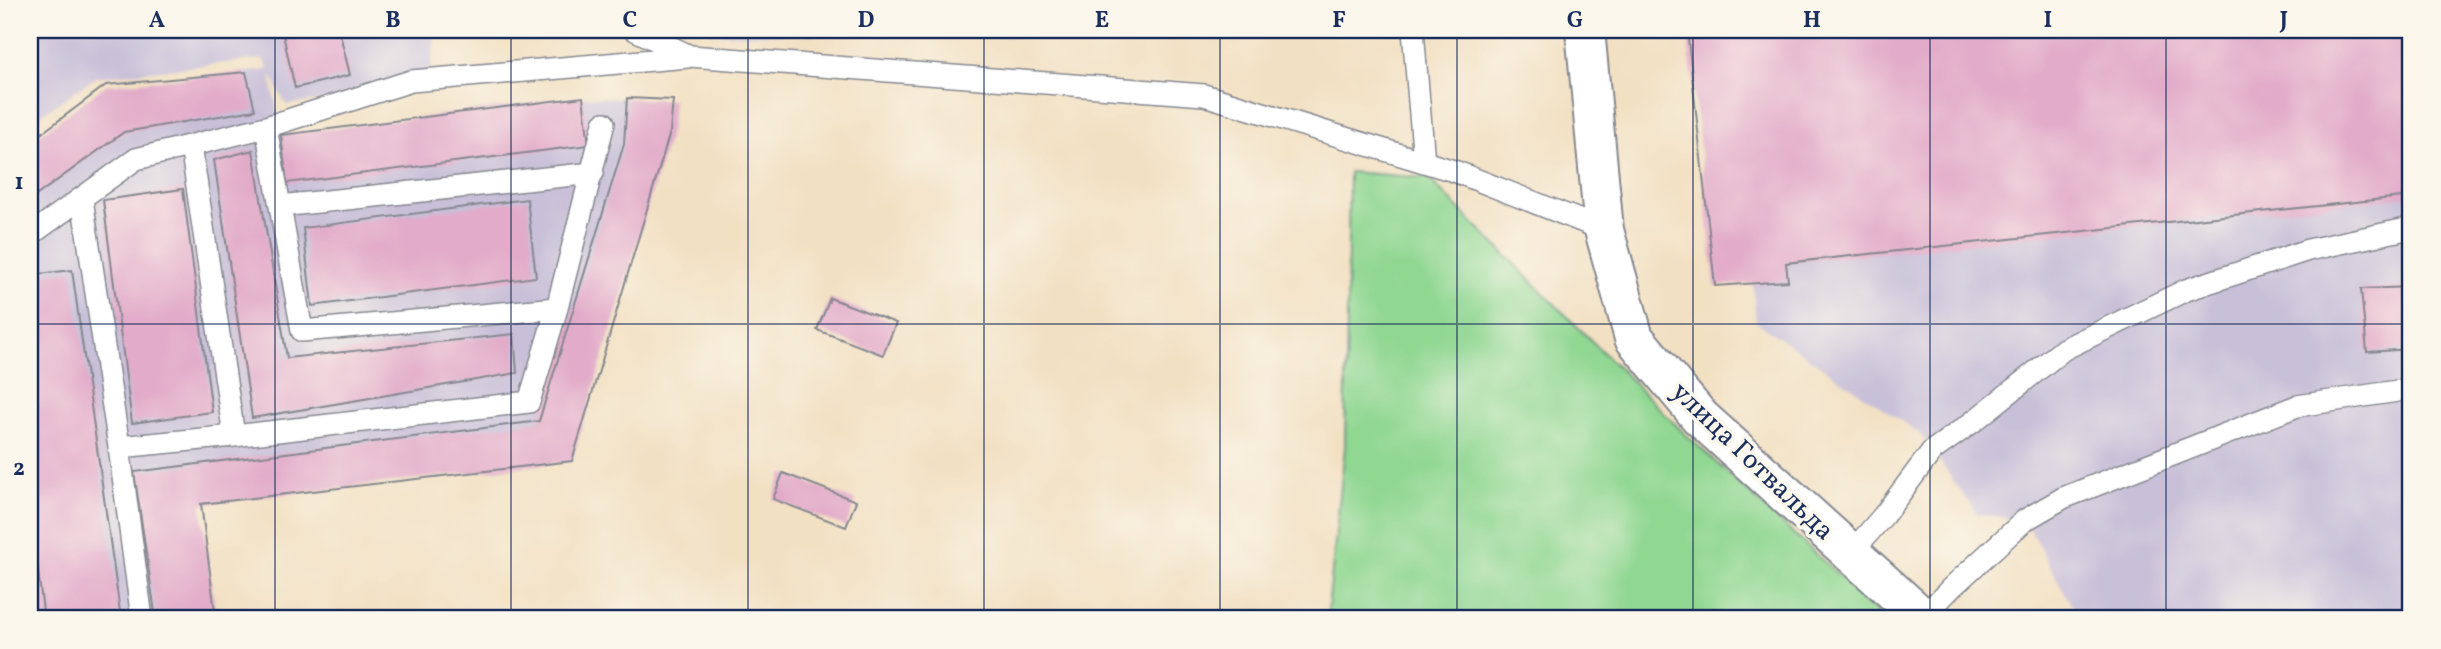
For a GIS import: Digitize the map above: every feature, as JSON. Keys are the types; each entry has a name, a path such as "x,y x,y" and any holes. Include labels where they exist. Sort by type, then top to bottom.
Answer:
{"main road":[{"name":"улица Готвальда","path":"1586,30 1604,230 1634,338 1700,417 1923,618"}],"lane":[{"path":"635,30 690,56"},
{"path":"1413,30 1423,162"},
{"path":"30,235 136,159 266,127 411,81 690,56 1204,95 1457,172 1604,230"},
{"path":"119,447 529,402 557,308 604,122"},
{"path":"266,127 302,331 557,308"},
{"path":"191,146 234,436"},
{"path":"280,206 593,173"},
{"path":"82,199 142,619"},
{"path":"1851,553 1932,451 2064,349 2186,290 2308,250 2411,228"},
{"path":"1923,618 1952,587 2025,520 2063,498 2297,406 2411,388"}],"shaded area":[{"path":"30,30 436,30 428,88 286,105 270,73 281,135 583,97 673,100 670,132 572,461 201,504 216,619 30,619 30,142 106,85 269,70 263,59 96,77 30,122"},
{"path":"710,30 1134,30 1135,38 712,34"},
{"path":"1693,30 2411,30 2411,619 2079,619 2025,520 1977,514 1919,433 1756,322 1751,264 1721,264"}],"green space":[{"path":"1349,172 1428,178 1683,432 1886,619 1327,619 1345,447"}],"building":[{"path":"282,30 339,30 350,75 295,88"},
{"path":"1687,30 2411,30 2411,196 1786,263 1788,281 1715,286"},
{"path":"246,72 255,110 124,132 30,200 30,142 106,85"},
{"path":"583,97 589,145 287,183 281,135"},
{"path":"627,98 673,100 670,132 572,461 201,504 216,619 156,619 134,472 539,421 624,144"},
{"path":"253,150 287,358 514,334 517,373 252,418 214,160"},
{"path":"183,189 212,412 132,423 103,200"},
{"path":"527,199 536,277 312,306 303,228"},
{"path":"72,270 121,619 44,619 30,508 30,275"},
{"path":"2411,287 2411,349 2367,352 2361,289"},
{"path":"830,298 896,323 883,355 817,330"},
{"path":"783,473 856,501 846,527 773,499"},
{"path":"2387,611 2390,619 2370,619"}]}
